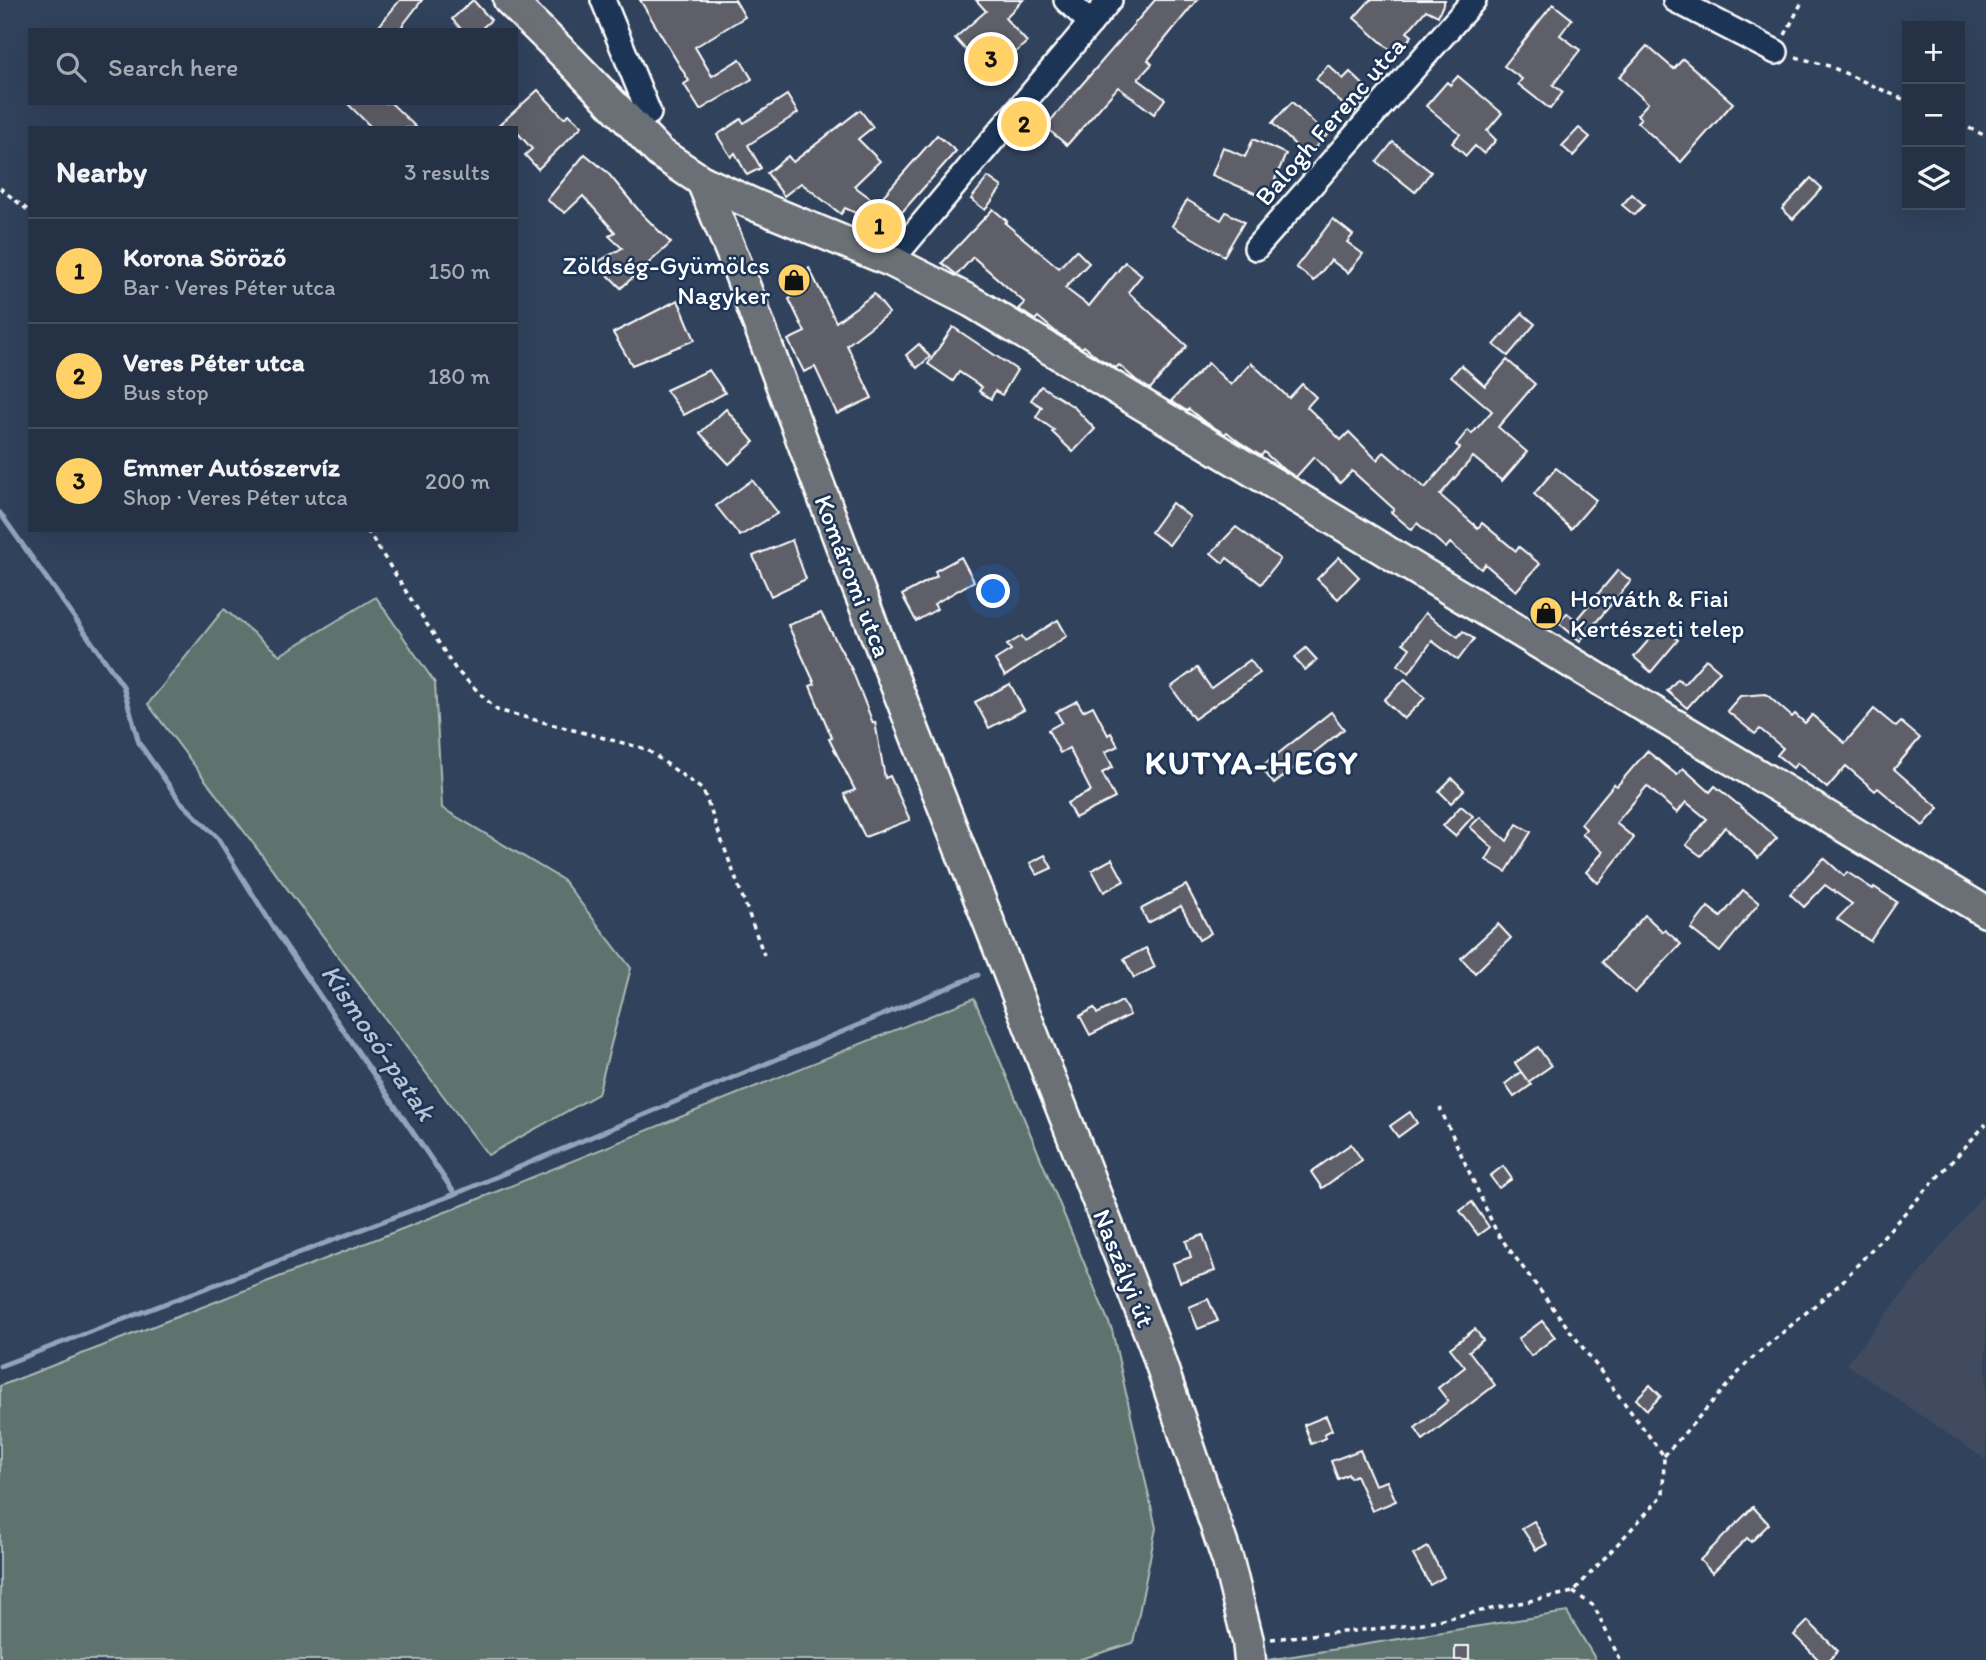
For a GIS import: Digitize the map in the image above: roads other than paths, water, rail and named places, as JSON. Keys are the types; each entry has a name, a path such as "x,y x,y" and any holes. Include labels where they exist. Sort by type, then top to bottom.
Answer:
{"main road":[{"path":"509,0 660,152 702,181 891,261 972,302 1986,912"},
{"name":"Komáromi utca","path":"702,181 973,884"},
{"path":"737,266 741,240 757,206"},
{"name":"Naszályi út","path":"973,884 1154,1344 1228,1561 1249,1651"}],"street":[{"path":"603,0 649,113"},
{"path":"1066,0 1091,23"},
{"path":"891,261 1110,0"},
{"name":"Balogh Ferenc utca","path":"1256,248 1474,0"},
{"path":"1675,0 1776,52"}],"waterway":[{"name":"Kismosó-patak","path":"0,513 123,686 139,743 180,801 217,837 277,933 455,1194 0,1366"},
{"path":"455,1194 978,975"}],"place":[{"name":"Emmer Autószervíz","path":"991,59"},
{"name":"Veres Péter utca","path":"1024,124"},
{"name":"Korona Söröző","path":"879,226"},
{"name":"Zöldség-Gyümölcs Nagyker","path":"794,280"},
{"name":"Horváth & Fiai Kertészeti telep","path":"1546,613"}],"district":[{"name":"KUTYA-HEGY","path":"1252,762"}]}
